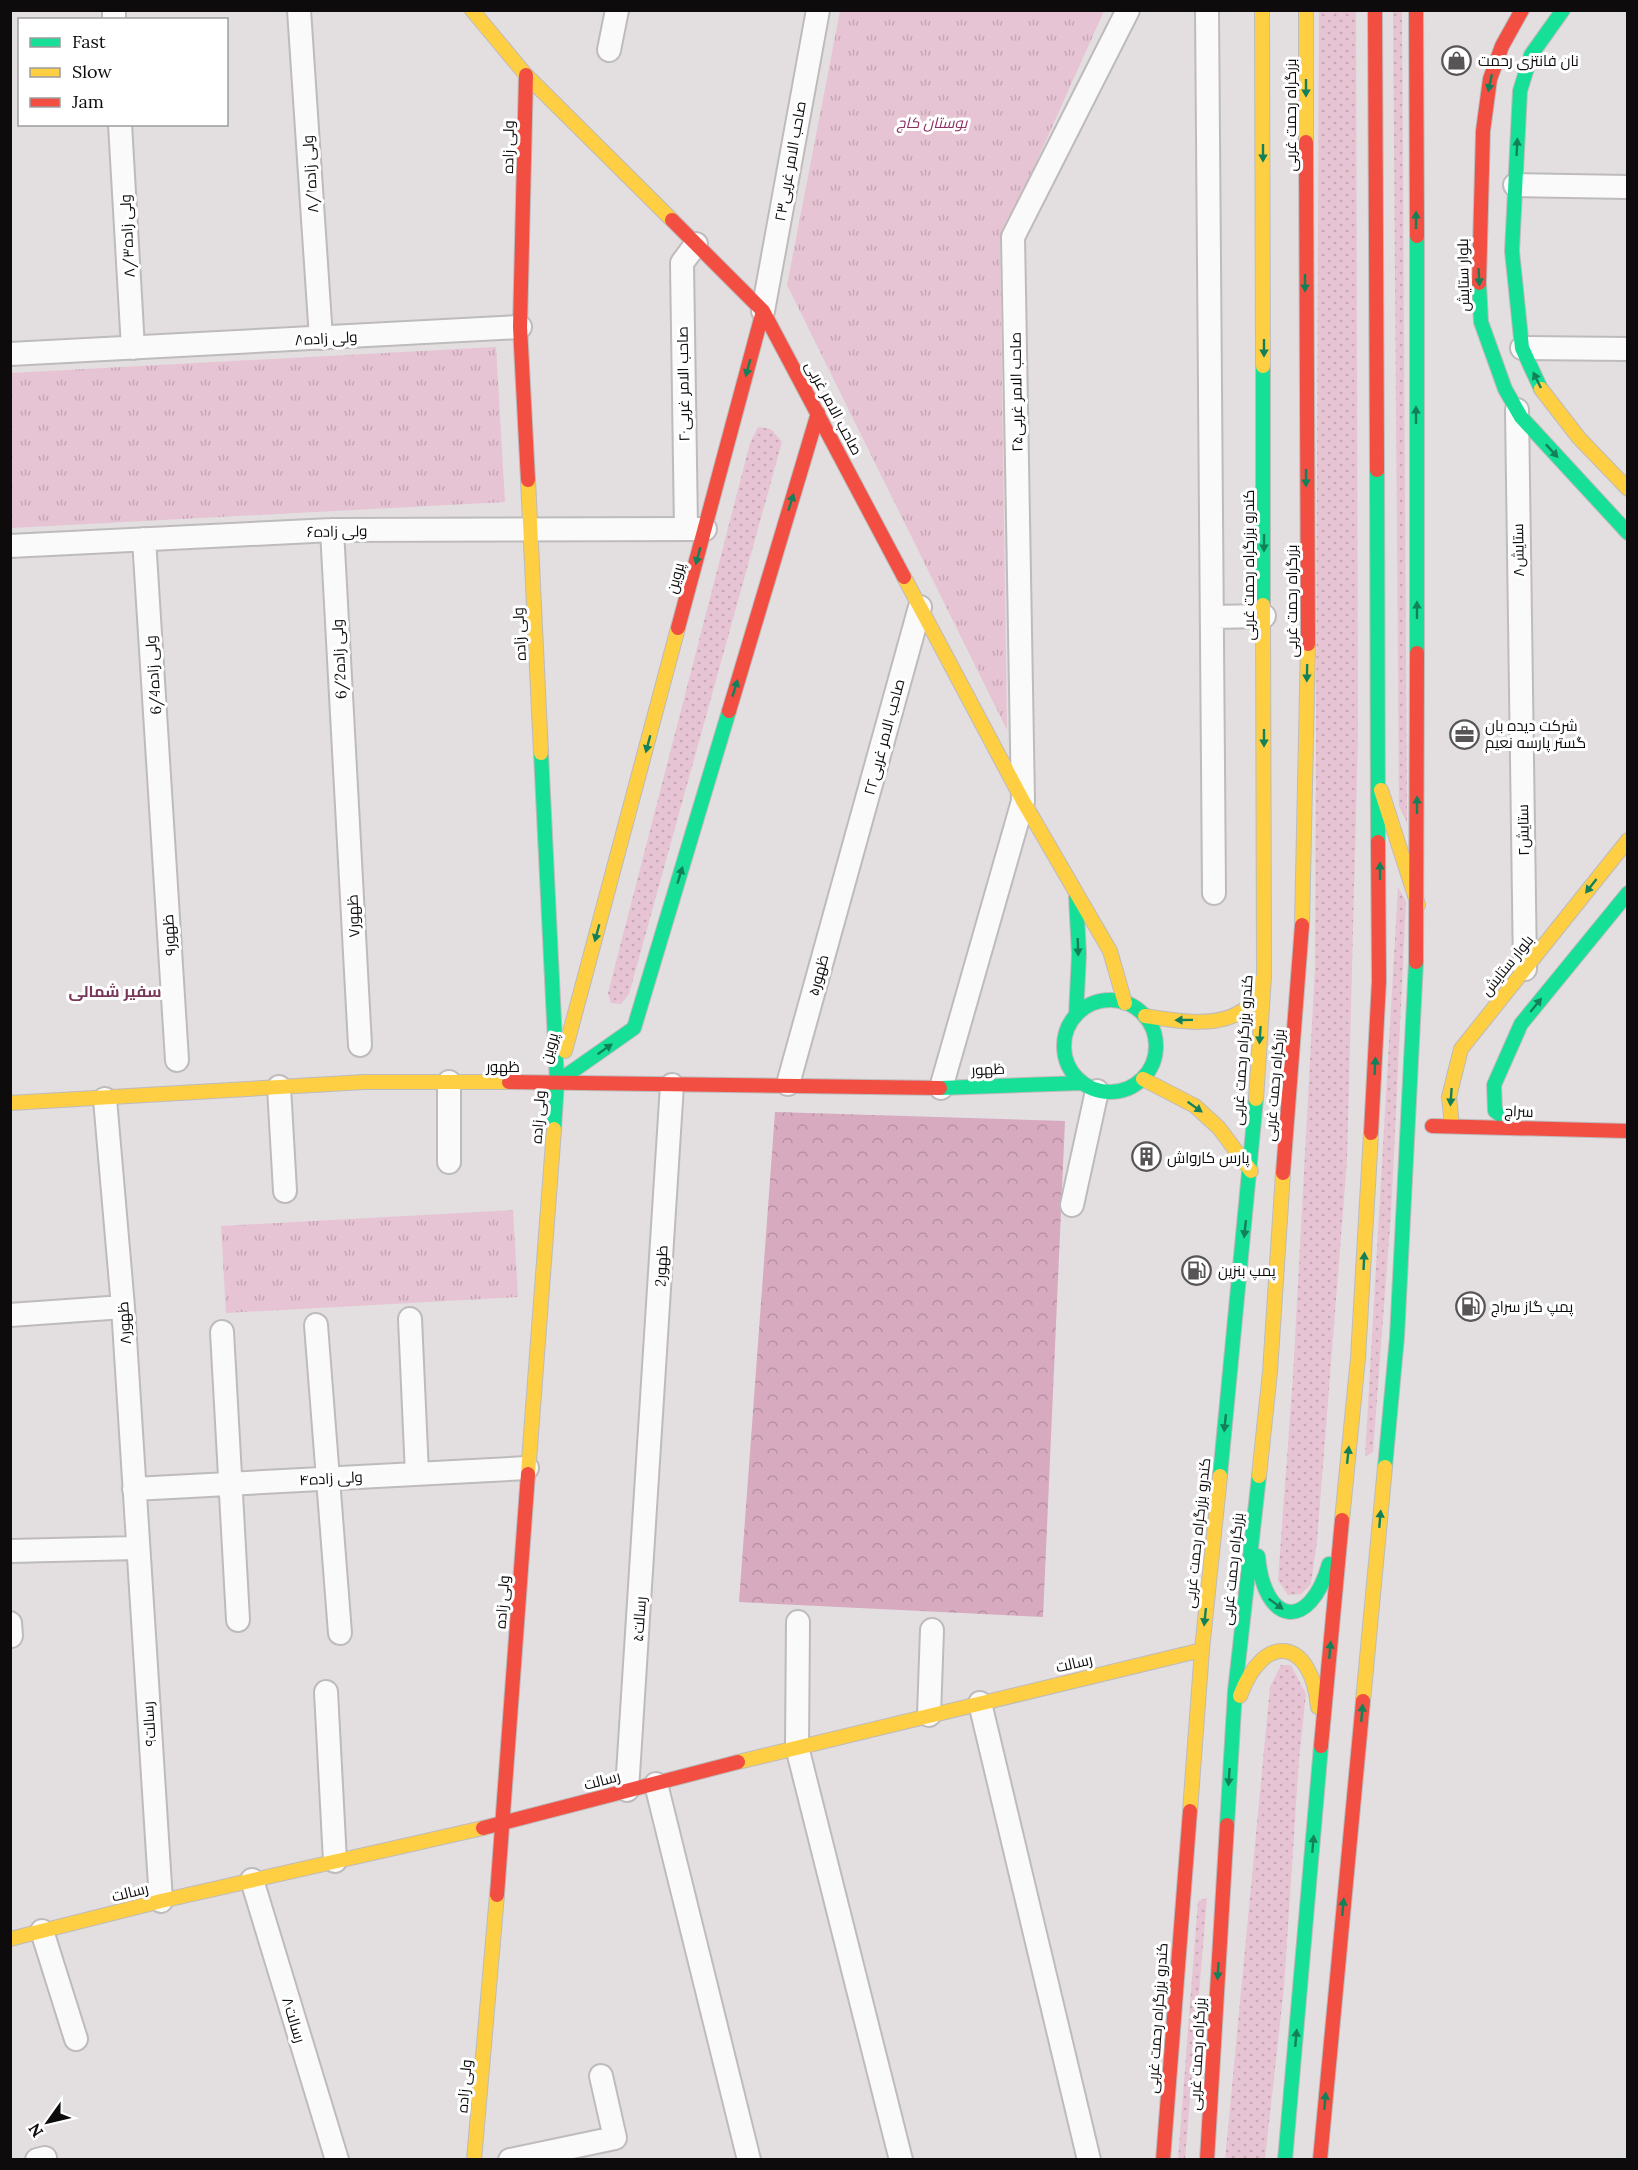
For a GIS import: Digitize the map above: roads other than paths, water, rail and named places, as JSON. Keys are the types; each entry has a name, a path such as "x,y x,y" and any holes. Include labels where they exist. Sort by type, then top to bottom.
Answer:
{"main road":[{"name":"صاحب الامر غربی","path":"472,10 526,75 763,311 1023,801 1110,951 1125,1003"},
{"name":"کندرو بزرگراه رحمت غربی","path":"1163,2160 1202,1650 1251,1171 1264,977 1262,10"},
{"path":"1298,10 1306,29"},
{"name":"بزرگراه رحمت غربی","path":"1206,2155 1232,1738 1270,1372 1277,1245 1297,1014 1303,910 1308,636 1304,217 1306,10"},
{"path":"1320,2160 1396,1337 1414,1038 1418,905 1416,10"},
{"path":"1563,10 1531,55 1520,91 1512,251 1522,348 1540,388 1579,438 1628,489"},
{"name":"بلوار ستایش","path":"1518,13 1502,46 1490,79 1483,131 1478,261 1481,315 1492,356 1517,410 1628,533"},
{"path":"1285,2160 1342,1513 1358,1358 1376,1034 1380,787 1373,123 1376,14"},
{"name":"ولی زاده","path":"474,2160 503,1824 527,1468 557,1082 520,327 526,75"},
{"name":"پروین","path":"557,1082 580,1018 695,529 763,311"},
{"path":"1481,315 1519,312"},
{"path":"614,1024 634,1028 818,413"},
{"path":"1380,787 1418,905"},
{"name":"بلوار ستایش","path":"1516,1127 1496,1110 1494,1085 1509,1014 1525,969 1628,840"},
{"path":"1052,1055 1065,1037 1076,1015 1079,954 1075,889"},
{"name":"بلوار ستایش","path":"1452,1126 1449,1097 1461,1049 1509,1014 1628,893"},
{"path":"1076,1015 1098,1001 1125,1003 1145,1016 1179,1021 1221,1018 1246,1008 1264,977"},
{"path":"1065,1037 1064,1054 1071,1070 1089,1087 1113,1093 1130,1089 1143,1079 1153,1065 1156,1048 1154,1031 1145,1016"},
{"name":"پروین","path":"557,1082 634,1028"},
{"path":"1414,1038 1426,1062"},
{"path":"1441,1063 1461,1049"},
{"name":"ظهور","path":"11,1101 105,1099 180,1090 364,1082 788,1084 941,1088 1036,1078 1089,1087"},
{"path":"1143,1079 1196,1106 1219,1128 1251,1171"},
{"name":"سراج","path":"1409,1125 1628,1131"},
{"path":"1255,1510 1258,1556 1264,1592 1276,1607 1294,1611 1302,1610 1318,1596 1342,1513"},
{"name":"رسالت","path":"10,1939 161,1901 503,1824 796,1747 1202,1650"},
{"path":"1232,1738 1238,1702 1248,1674 1260,1659 1275,1651 1284,1651 1302,1661 1311,1674 1323,1745"}],"street":[{"name":"ولی زاده۸/۱","path":"299,10 321,338"},
{"path":"609,50 617,10"},
{"name":"صاحب الامر غربی۲۳","path":"763,311 818,10"},
{"name":"صاحب الامر غربی۲۵","path":"941,1088 1023,801 1013,237 1128,10"},
{"path":"1207,10 1214,893"},
{"name":"ولی زاده۸/۳","path":"120,126 133,348"},
{"path":"1515,185 1628,186"},
{"name":"صاحب الامر غربی۲۰","path":"695,529 682,263 696,244"},
{"name":"ولی زاده۸","path":"10,354 520,327"},
{"path":"1522,348 1628,349"},
{"name":"ستایش۸","path":"1517,410 1520,691"},
{"name":"ولی زاده۶","path":"10,546 332,530 695,529"},
{"name":"6/2ولی زاده","path":"332,530 346,788"},
{"name":"6/4ولی زاده","path":"144,539 161,810"},
{"name":"صاحب الامر غربی٢٢","path":"848,867 920,607"},
{"path":"1212,617 1264,616"},
{"name":"ستایش۲","path":"1520,691 1525,969"},
{"name":"ظهور۷","path":"346,788 360,1045"},
{"name":"ظهور۹","path":"161,810 177,1060"},
{"name":"ظهور۵","path":"788,1084 848,867"},
{"path":"449,1082 449,1162"},
{"name":"2ظهور","path":"651,1447 672,1085"},
{"path":"279,1087 285,1191"},
{"path":"1072,1205 1089,1087"},
{"name":"ظهور۸","path":"105,1099 123,1306 137,1548"},
{"path":"10,1315 123,1306"},
{"path":"410,1319 417,1474"},
{"path":"316,1325 340,1633"},
{"path":"222,1332 238,1620"},
{"name":"رسالت۵","path":"627,1790 651,1447"},
{"name":"ولی زاده۴","path":"134,1489 527,1468"},
{"path":"10,1551 137,1548"},
{"name":"رسالت۹","path":"137,1548 161,1901"},
{"path":"798,1622 796,1747 850,1950 901,2160"},
{"path":"10,1623 11,1636"},
{"path":"929,1715 932,1629"},
{"path":"326,1692 334,1861"},
{"path":"980,1703 1089,2160"},
{"path":"656,1784 749,2160"},
{"name":"رسالت۸","path":"252,1880 337,2160"},
{"path":"42,1931 76,2039"},
{"path":"510,2160 615,2138 601,2076"}],"place":[{"name":"نان فانتزی رحمت","path":"1457,60"},
{"name":"شرکت دیده بان گستر پارسه نعیم","path":"1464,734"},
{"name":"پارس کارواش","path":"1146,1157"},
{"name":"پمپ بنزین","path":"1197,1270"},
{"name":"پمپ گاز سراج","path":"1470,1306"}],"district":[{"name":"سفیر شمالی","path":"115,991"}],"park label":[{"name":"بوستان کاج","path":"932,122"}]}
